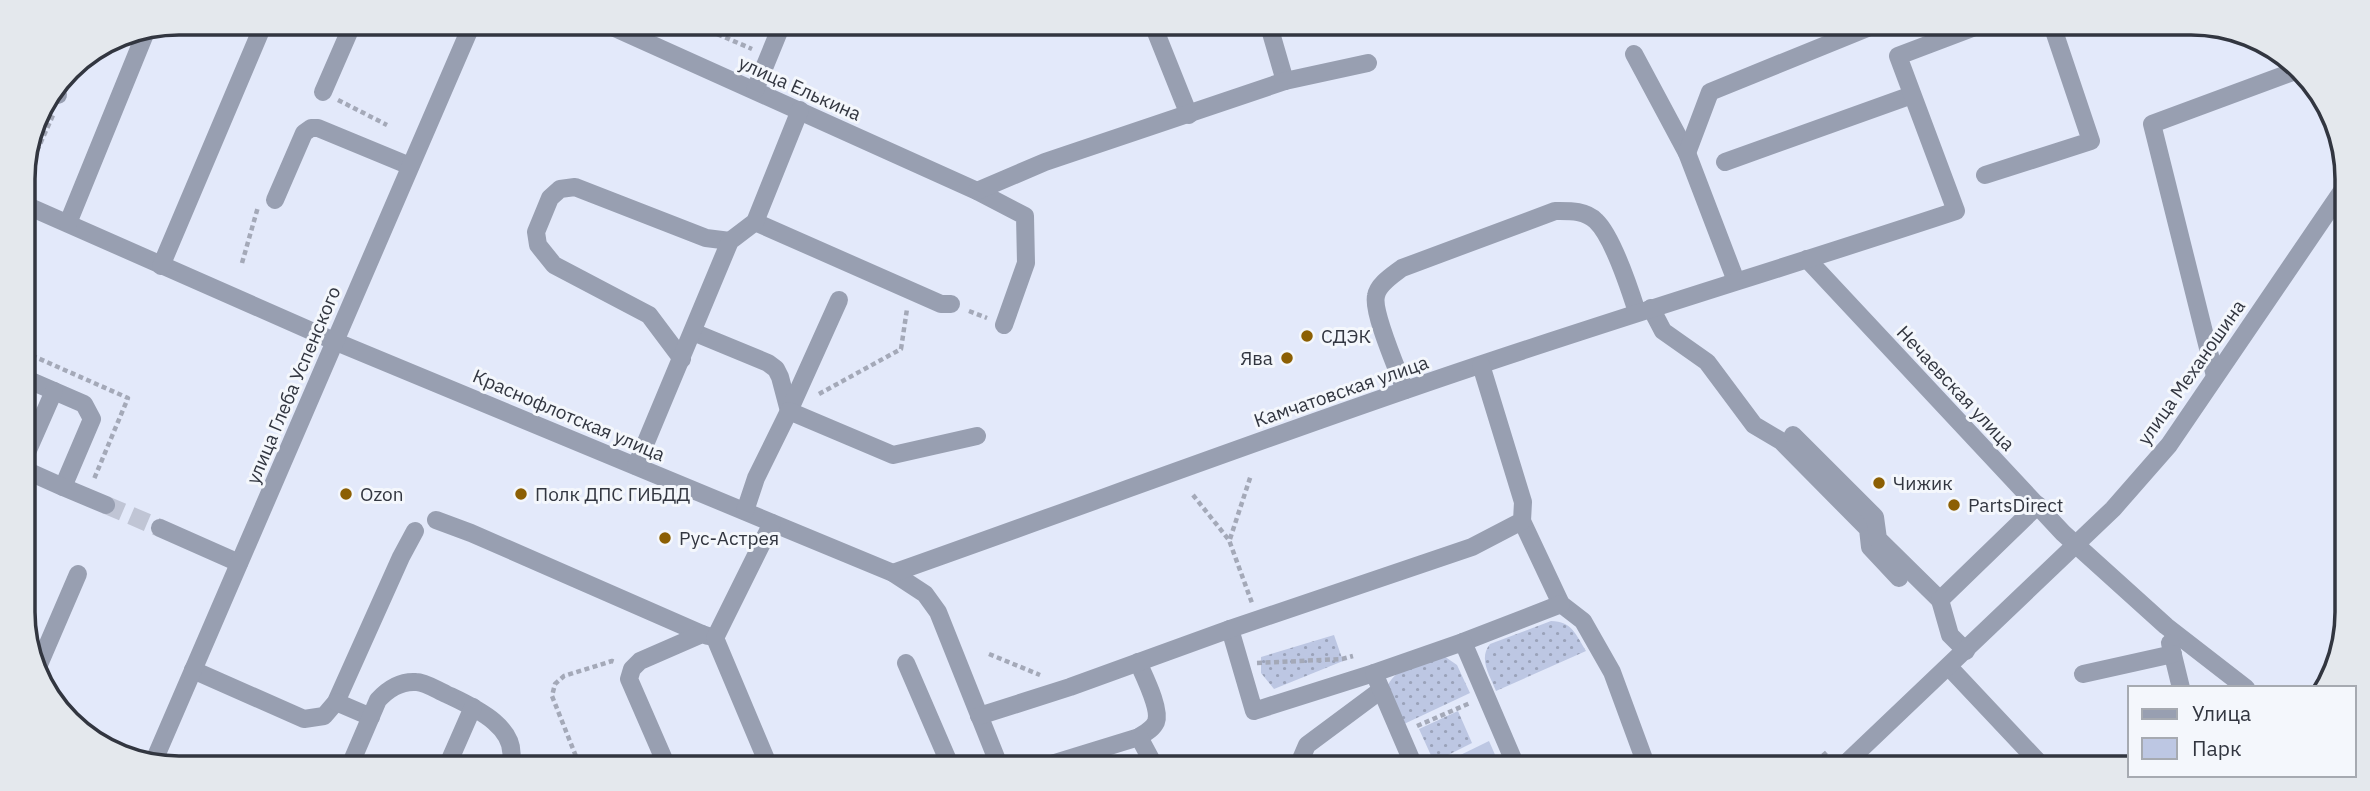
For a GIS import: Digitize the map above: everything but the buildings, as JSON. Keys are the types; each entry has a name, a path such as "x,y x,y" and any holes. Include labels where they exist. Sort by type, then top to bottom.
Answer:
{"street":[{"path":"161,266 259,35"},
{"path":"323,92 349,35"},
{"name":"улица Глеба Успенского","path":"157,754 467,35"},
{"name":"улица Елькина","path":"631,35 977,191 1025,216 1026,263 998,322"},
{"path":"755,90 778,35"},
{"path":"1157,35 1189,116"},
{"path":"1272,35 1285,81"},
{"path":"1687,153 1710,92 1850,35"},
{"path":"1725,162 1912,95 1898,56 1952,35"},
{"path":"1986,175 2091,141 2055,35"},
{"path":"68,223 143,40"},
{"path":"1634,54 1687,153 1736,282"},
{"path":"977,191 1045,162 1189,116 1285,81 1368,63"},
{"path":"2215,376 2152,124 2289,73"},
{"name":"Камчатовская улица","path":"893,573 1405,390 1644,310 1956,211 1912,95"},
{"path":"636,466 730,241 755,222 800,110"},
{"path":"276,197 304,133 311,128 318,128 410,166"},
{"path":"682,359 649,315 554,265 538,245 536,232 550,198 560,189 575,187 706,238 730,241"},
{"name":"улица Механошина","path":"1854,756 2113,509 2169,445 2335,201"},
{"name":"Краснофлотская улица","path":"35,209 334,341 893,573 925,594 938,612 995,756"},
{"path":"1405,390 1377,311 1376,295 1388,279 1402,268 1555,211 1576,210 1595,219 1606,233 1644,310 1663,331 1707,362 1754,425 1781,441 1868,529 1870,547 1899,578"},
{"path":"755,222 941,304 951,304"},
{"name":"Нечаевская улица","path":"1807,259 2075,544 2166,626 2243,686"},
{"path":"745,511 756,478 839,300"},
{"path":"693,332 768,363 776,369 789,411 893,455 977,436"},
{"path":"1481,365 1523,502 1522,522 1561,604 1583,621 1612,672 1643,756"},
{"path":"35,383 84,404 92,419 63,487"},
{"path":"35,434 54,391"},
{"path":"1793,435 1875,517 1878,539 1940,600 1950,635 1966,651"},
{"path":"35,474 106,505"},
{"path":"1940,600 2038,505"},
{"path":"436,520 708,636 764,756"},
{"path":"979,716 1472,547 1522,522"},
{"path":"663,756 629,679 632,669 640,661 708,636 772,523"},
{"path":"160,528 239,563"},
{"path":"193,670 304,719 324,716 336,702 415,531"},
{"path":"43,656 78,575"},
{"path":"1230,629 1254,711 1463,642 1561,604"},
{"path":"2166,626 2181,686"},
{"path":"1463,642 1512,756"},
{"path":"2083,674 2173,654"},
{"path":"1077,756 1139,737 1157,721 1157,709 1138,662"},
{"path":"906,663 946,756"},
{"path":"1949,667 2033,756"},
{"path":"1374,673 1410,756"},
{"path":"354,756 384,694 401,683 418,681 473,707 494,721 512,748 511,756"},
{"path":"1302,756 1307,745 1381,690"},
{"path":"336,702 371,717"},
{"path":"452,756 473,707"},
{"path":"1139,737 1149,756"}],"path":[{"path":"720,35 769,56"},
{"path":"323,92 387,125"},
{"path":"39,148 54,115 54,106"},
{"path":"242,263 260,201 268,195 276,197"},
{"path":"789,411 901,349 910,290"},
{"path":"951,304 998,322"},
{"path":"1229,540 1251,475"},
{"path":"1193,495 1229,540 1258,620"},
{"path":"989,654 1070,687"},
{"path":"1239,664 1342,659"},
{"path":"576,756 552,696 555,684 564,676 612,661 632,669"},
{"path":"1400,734 1485,695"}],"green space":[{"path":"1551,621 1569,626 1586,651 1496,691 1485,661 1490,644"},
{"path":"1334,635 1343,661 1274,689 1261,673 1261,657"},
{"path":"1441,654 1457,665 1470,693 1404,724 1388,685 1404,669"},
{"path":"1458,711 1472,743 1446,756 1431,756 1419,729"},
{"path":"1489,741 1496,756 1458,756"}],"tunnel":[{"path":"106,505 160,528"}],"place":[{"name":"СДЭК","path":"1307,336"},
{"name":"Ява","path":"1287,358"},
{"name":"Чижик","path":"1879,483"},
{"name":"Ozon","path":"346,494"},
{"name":"Полк ДПС ГИБДД","path":"521,494"},
{"name":"PartsDirect","path":"1954,505"},
{"name":"Рус-Астрея","path":"665,538"}]}
